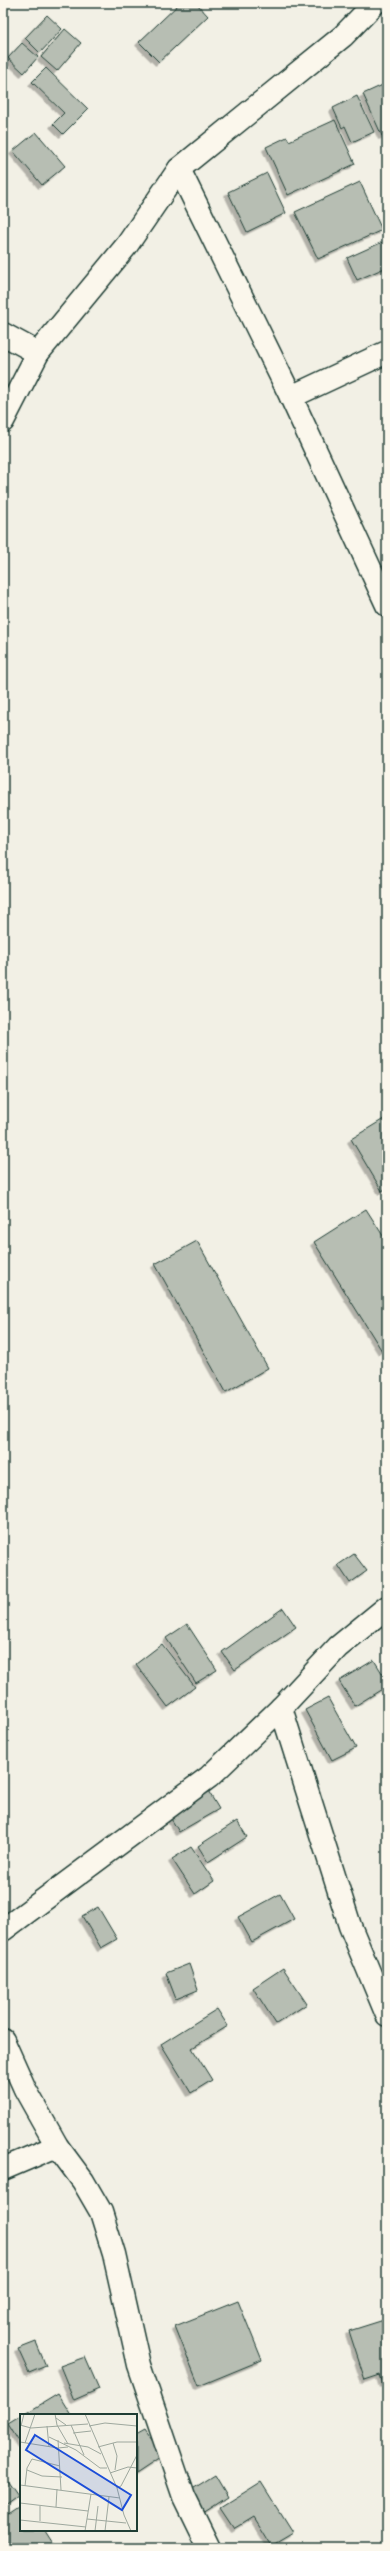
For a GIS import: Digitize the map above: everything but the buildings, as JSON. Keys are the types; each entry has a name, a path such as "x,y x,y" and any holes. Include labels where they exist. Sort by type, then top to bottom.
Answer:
{"street":[{"path":"3,421 38,353 127,245 179,169 343,36 375,3"},
{"path":"179,169 291,397 387,605"},
{"path":"3,334 38,353"},
{"path":"291,397 387,352"},
{"path":"3,1930 209,1777 281,1708 338,1648 387,1607"},
{"path":"281,1708 350,1926 387,2015"},
{"path":"3,2040 25,2089 56,2146 83,2181 101,2212 114,2254 142,2372 184,2497 209,2548"},
{"path":"3,2169 56,2146"}]}
